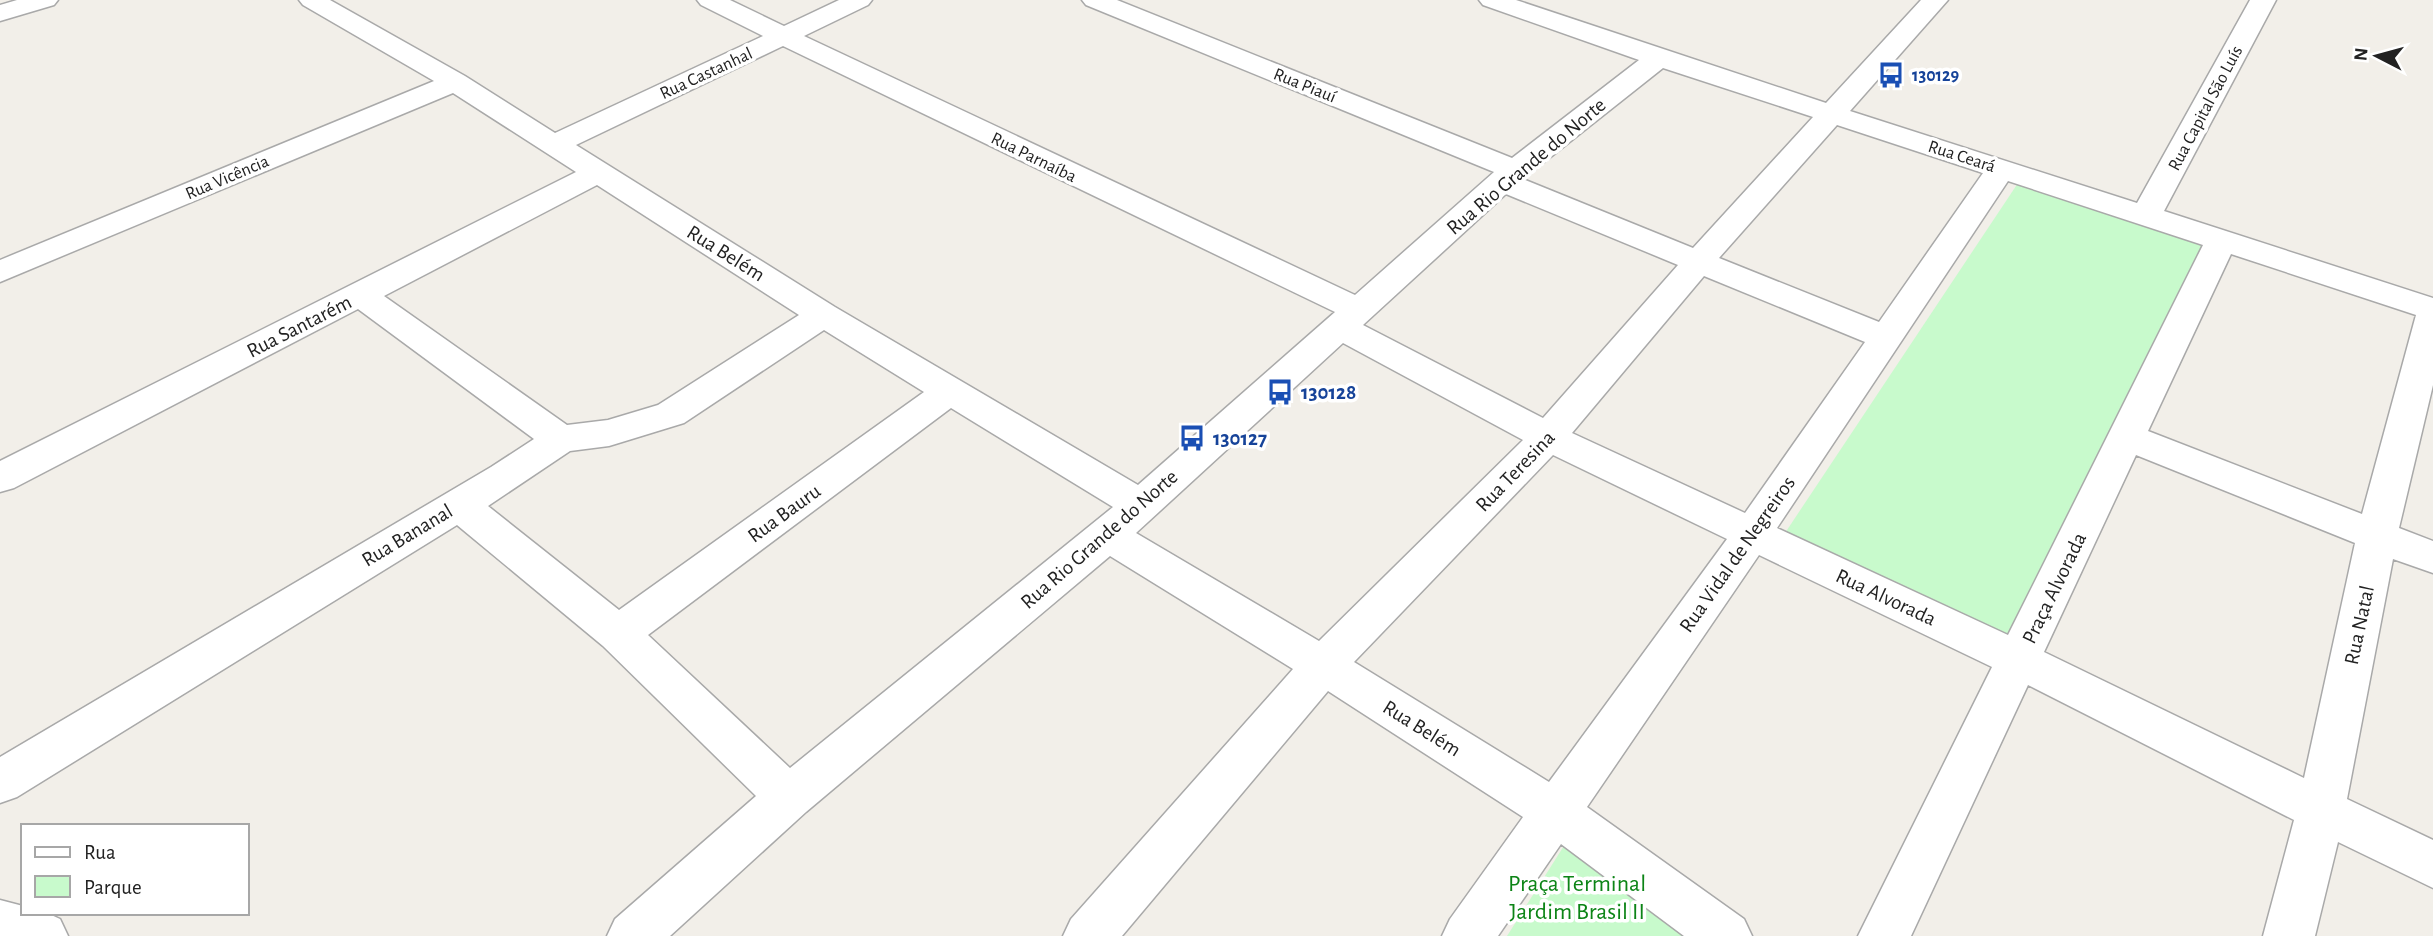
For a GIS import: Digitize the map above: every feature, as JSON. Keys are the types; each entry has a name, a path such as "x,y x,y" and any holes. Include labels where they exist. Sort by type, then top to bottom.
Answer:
{"street":[{"path":"0,13 45,0"},
{"name":"Rua Belém","path":"312,0 455,82 823,315 1140,505"},
{"name":"Rua Parnaíba","path":"710,0 787,35 1350,318"},
{"name":"Rua Castanhal","path":"552,145 859,0"},
{"name":"Rua Piauí","path":"1095,0 1510,176 1698,262 1886,338"},
{"name":"Rua Ceará","path":"1492,0 1658,58 2222,239 2433,312"},
{"name":"Rua Capital São Luís","path":"2146,215 2263,0"},
{"name":"Rua Teresina","path":"1089,936 1323,665 1548,437 1698,262 1833,115 1922,2"},
{"name":"Rua Rio Grande do Norte","path":"633,936 789,797 1108,535 1510,176 1658,58"},
{"name":"Rua Vicência","path":"0,272 455,82"},
{"name":"Rua Vidal de Negreiros","path":"1468,936 1752,534 2001,169"},
{"name":"Rua Santarém","path":"0,478 598,173"},
{"name":"Praça Alvorada","path":"1884,936 2222,239"},
{"path":"360,295 560,439"},
{"name":"Rua Natal","path":"2289,936 2321,811 2377,535 2433,312"},
{"name":"Rua Bananal","path":"0,782 505,477 560,439 609,433 671,414 823,315"},
{"name":"Rua Alvorada","path":"1350,318 1548,437 2019,660 2433,865"},
{"name":"Rua Bauru","path":"618,634 950,392"},
{"path":"2127,437 2433,558"},
{"path":"459,504 618,634 789,797"},
{"name":"Rua Belém","path":"1108,535 1323,665 1557,813 1726,936"},
{"path":"0,924 42,936"}],"green space":[{"path":"2020,180 2214,245 2028,650 1785,533"},
{"name":"Praça Terminal Jardim Brasil II","path":"1567,841 1695,936 1507,936"}],"place":[{"name":"130129","path":"1891,75"},
{"name":"130128","path":"1280,392"},
{"name":"130127","path":"1192,438"}]}
